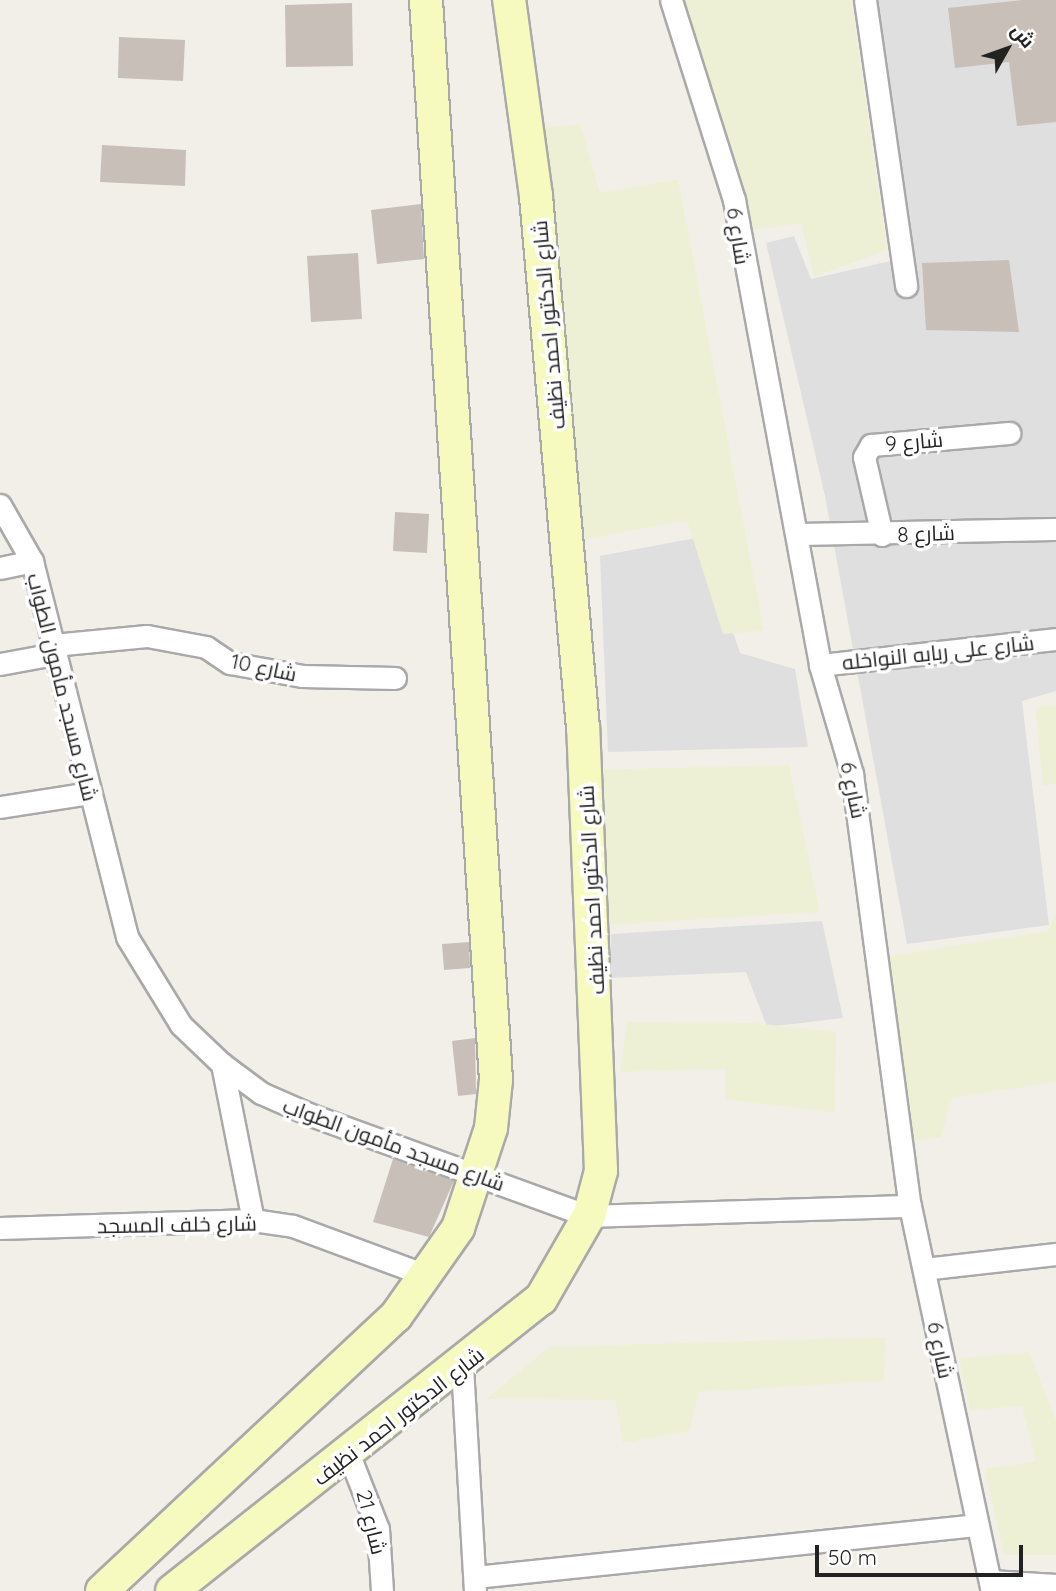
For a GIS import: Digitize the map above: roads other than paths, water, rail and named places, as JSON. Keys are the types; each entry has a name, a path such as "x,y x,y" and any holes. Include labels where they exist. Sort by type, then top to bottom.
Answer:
{"main road":[{"path":"102,1591 345,1370 428,1276 479,1176 496,1080 426,0"},
{"name":"شارع الدكتور احمد نظيف","path":"172,1591 462,1366 541,1299 589,1216 601,1171 601,1100 583,728 536,196 509,0"}],"street":[{"name":"شارع 6","path":"671,0 731,190 820,665 861,820 910,1206 991,1586"},
{"path":"865,0 906,286"},
{"name":"شارع 9","path":"882,535 864,457 871,445 1009,433"},
{"name":"شارع مسجد مأمون الطواب","path":"0,505 32,561 127,937 181,1025 222,1064 261,1093 311,1115 589,1216 910,1206"},
{"name":"شارع 8","path":"797,534 882,535 1056,529"},
{"path":"0,568 32,561"},
{"name":"شارع 10","path":"0,664 54,650 146,636 205,647 230,663 302,676 395,678"},
{"name":"شارع على ربابه النواخله","path":"820,665 1056,639"},
{"path":"0,807 89,793"},
{"path":"222,1064 253,1220"},
{"name":"شارع خلف المسجد","path":"0,1228 253,1220 293,1226 428,1276"},
{"path":"924,1269 1056,1254"},
{"path":"462,1366 475,1584 977,1525"},
{"name":"شارع 21","path":"349,1455 378,1529 382,1591"},
{"path":"991,1586 1056,1585"}]}
